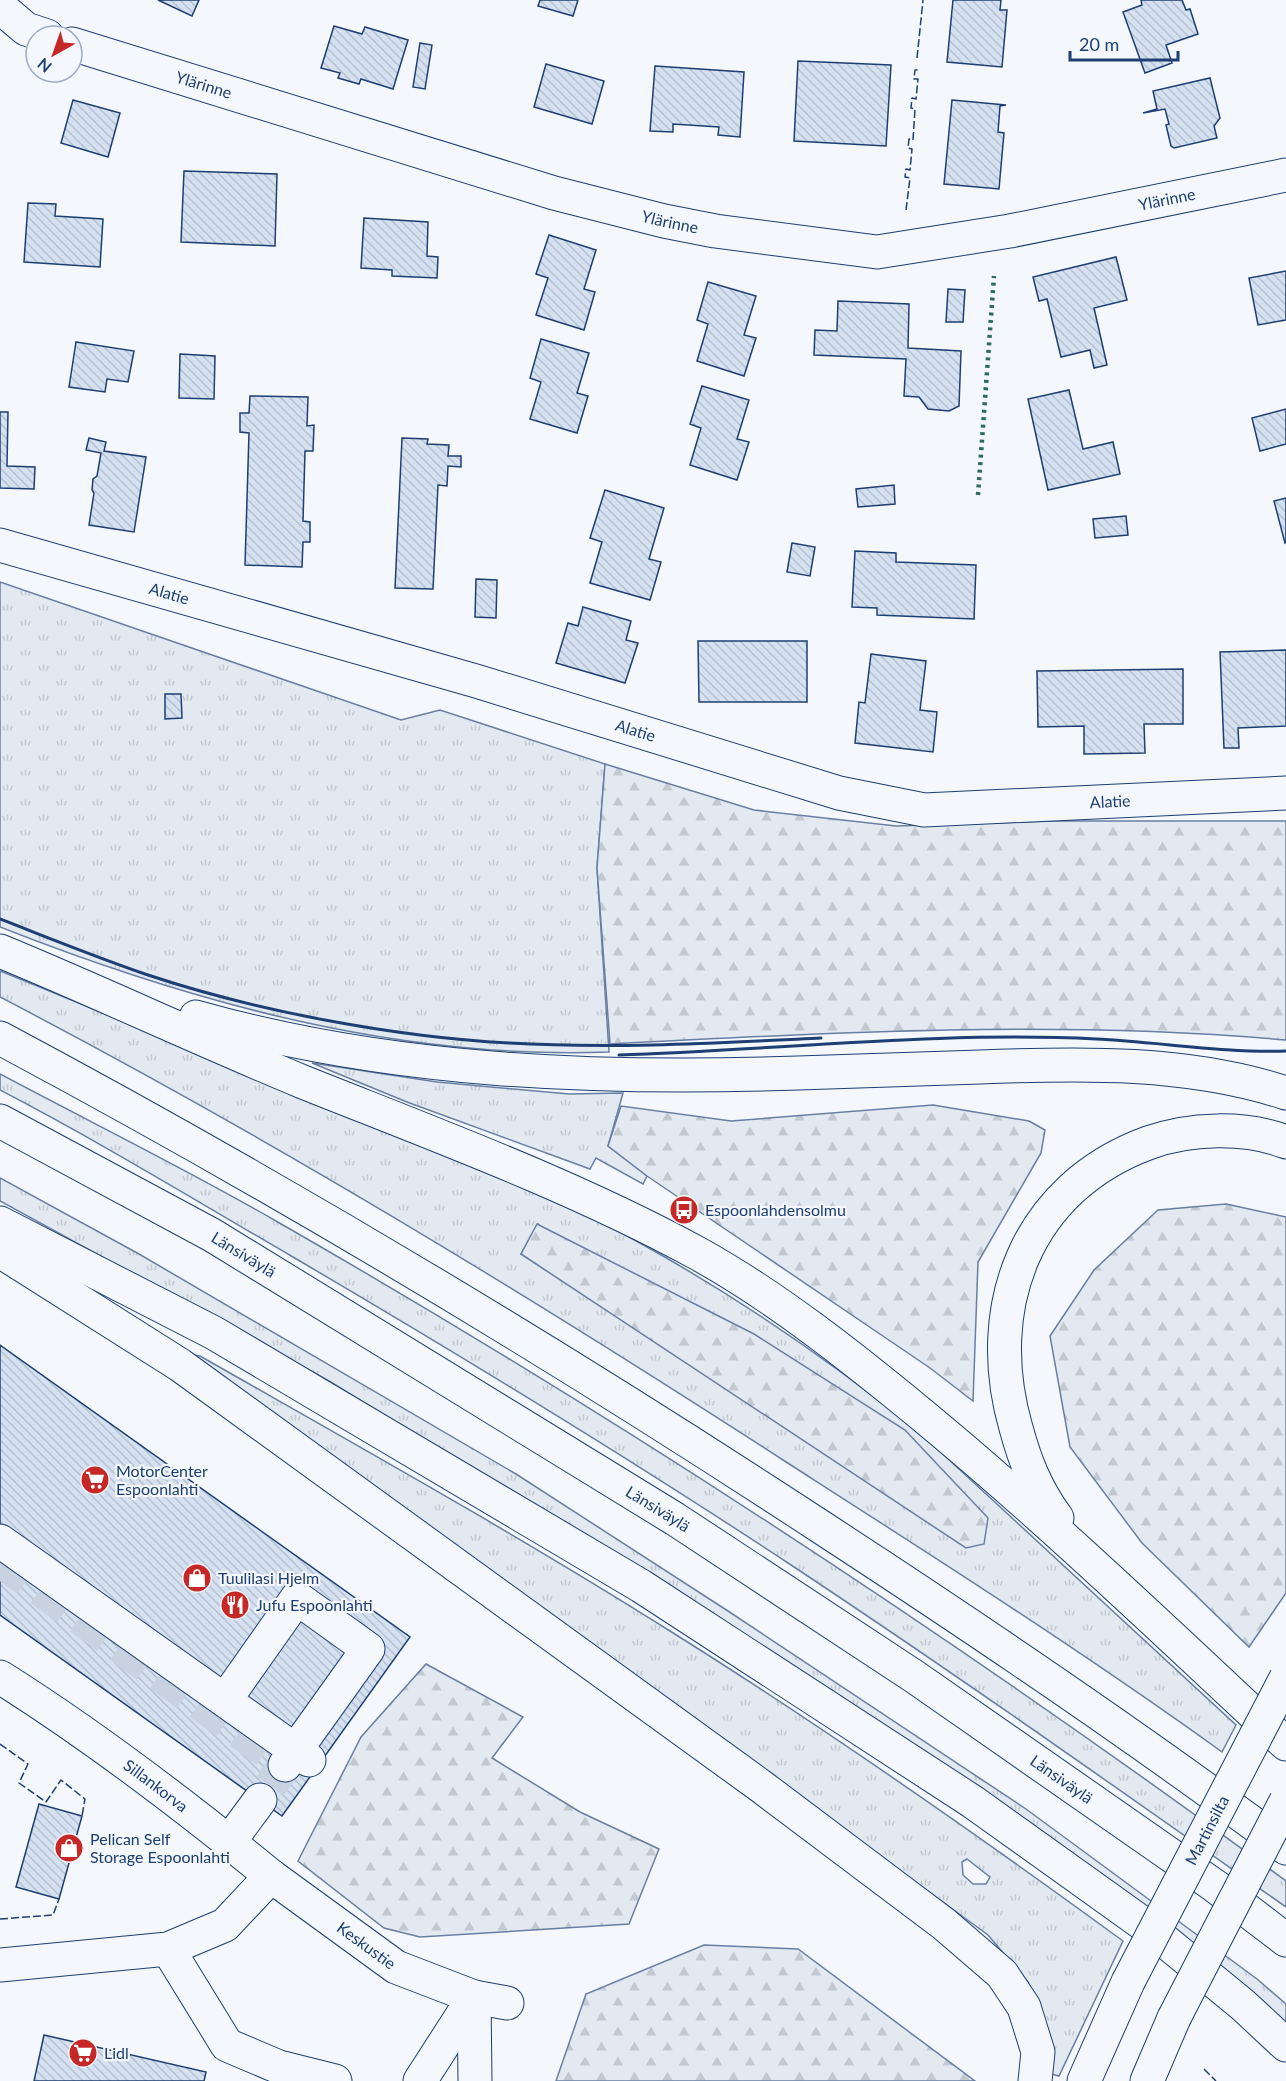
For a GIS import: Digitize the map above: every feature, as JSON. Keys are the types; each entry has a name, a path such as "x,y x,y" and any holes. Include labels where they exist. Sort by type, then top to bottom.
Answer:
{"main road":[{"path":"0,7 24,27"},
{"name":"Ylärinne","path":"84,48 565,196 715,231 877,252 1010,231 1286,176"},
{"name":"Alatie","path":"0,545 476,681 827,789 924,810 1286,793"},
{"path":"0,951 282,1073 531,1175 699,1254 791,1314 878,1378 996,1476 1286,1744"},
{"path":"76,983 301,1044 500,1069 614,1075 734,1075 1064,1064 1140,1067 1203,1074 1286,1093"},
{"path":"0,1038 251,1176 501,1322 954,1614 1190,1776 1286,1848"},
{"name":"Länsiväylä","path":"0,1121 212,1235 675,1519 915,1677 1215,1886 1286,1940"},
{"path":"1097,1569 1052,1510 1027,1467 1011,1414 1007,1389 1005,1324 1015,1274 1026,1247 1061,1197 1080,1179 1111,1158 1164,1137 1192,1132 1230,1132 1276,1138 1286,1142"},
{"path":"0,1223 214,1333 640,1586 983,1809 1149,1928 1243,2005 1286,2045"},
{"path":"0,1251 180,1365 752,1780 944,1924 1002,1974 1024,2007 1038,2052 1035,2081"},
{"path":"0,1541 225,1700 296,1759 368,1648 297,1598 225,1700"},
{"name":"Sillankorva","path":"0,1677 44,1704 229,1842 270,1876"},
{"name":"Martinsilta","path":"1084,2081 1128,1982 1286,1678"},
{"path":"229,1842 260,1800"},
{"path":"1147,2081 1174,2018 1286,1801"},
{"path":"0,1965 168,1949 225,1925 270,1876"},
{"name":"Keskustie","path":"270,1876 396,1966 474,1997 507,2003"},
{"path":"1215,1886 1286,1960"},
{"path":"168,1949 227,2045 279,2067 335,2081"},
{"path":"420,2081 474,1997"},
{"path":"474,1997 475,2081"}],"green space":[{"path":"0,582 401,720 440,710 605,764 597,868 609,1052 531,1052 453,1047 375,1036 298,1021 147,980 0,927"},
{"path":"605,764 754,810 896,826 1054,821 1286,821 1286,1040 1117,1030 1033,1029 863,1032 610,1044 597,868"},
{"path":"0,971 560,1203 640,1243 749,1308 852,1380 919,1432 1236,1725 1222,1752 1114,1676 949,1567 687,1398 494,1278 200,1105 0,997","holes":["538,1224 686,1361 521,1254"]},
{"path":"312,1063 437,1082 569,1094 623,1093 608,1146 647,1176 643,1184 596,1158 590,1169 407,1102"},
{"path":"0,1074 242,1202 406,1297 664,1455 916,1620 1286,1881 1286,1907 976,1690 727,1523 356,1294 111,1151 0,1090"},
{"path":"933,1105 1029,1121 1045,1130 1041,1153 978,1262 973,1401 930,1368 647,1176 608,1146 621,1106 731,1121"},
{"path":"0,1178 139,1254 516,1474 728,1611 1026,1809 1257,1979 1286,2004 1286,2027 727,1627 329,1381 0,1201"},
{"path":"1226,1204 1286,1217 1286,1593 1249,1647 1142,1543 1070,1447 1050,1336 1094,1270 1158,1210"},
{"path":"537,1224 754,1334 905,1430 988,1518 984,1544 966,1548 521,1254"},
{"path":"192,1355 200,1356 436,1491 670,1631 899,1782 1123,1941 1059,2076 1051,2074 1045,2021 1028,1982 988,1935","holes":["967,1859 990,1877 986,1884 973,1884 963,1875 962,1862"]},
{"path":"426,1664 523,1717 492,1758 580,1812 659,1849 629,1924 420,1937 384,1928 298,1861 361,1737"},
{"path":"704,1945 798,1949 975,2081 556,2081 586,1994"}],"building":[{"path":"158,0 199,0 192,16"},
{"path":"540,0 578,0 573,16 538,6"},
{"path":"953,0 1001,0 1000,10 1007,10 1002,67 947,62"},
{"path":"1141,0 1182,0 1186,10 1190,9 1198,34 1166,45 1172,63 1145,73 1123,12 1142,5"},
{"path":"334,26 362,34 365,27 408,40 393,89 361,79 359,84 338,78 340,73 321,68"},
{"path":"420,43 432,45 425,89 413,87"},
{"path":"798,61 891,65 886,146 794,141"},
{"path":"546,64 604,81 592,124 534,107"},
{"path":"655,66 744,72 740,137 718,135 719,127 673,124 673,132 650,131"},
{"path":"1210,78 1220,118 1214,126 1217,138 1174,148 1171,146 1166,125 1169,124 1165,109 1143,113 1157,109 1153,91"},
{"path":"73,100 120,113 108,157 61,143"},
{"path":"952,100 1006,105 1000,106 998,132 1004,133 999,189 944,184"},
{"path":"184,171 277,174 275,246 181,242"},
{"path":"28,203 56,204 55,216 103,219 100,267 24,262"},
{"path":"364,218 428,222 427,256 438,257 437,278 392,276 392,270 361,268"},
{"path":"549,235 596,250 584,289 595,292 584,330 536,315 548,278 536,274"},
{"path":"1116,257 1127,300 1094,308 1107,365 1094,368 1090,350 1061,357 1047,299 1039,301 1033,277"},
{"path":"1286,271 1286,320 1258,325 1249,278"},
{"path":"708,282 756,296 744,335 756,338 744,376 697,361 708,324 697,320"},
{"path":"948,289 965,290 963,322 946,322"},
{"path":"838,301 909,304 908,348 961,351 959,406 949,411 928,409 919,397 904,396 906,359 814,355 815,330 837,331"},
{"path":"541,339 589,353 577,393 588,396 577,433 530,419 541,382 530,378"},
{"path":"76,342 134,351 128,382 107,379 105,392 69,387"},
{"path":"180,354 215,356 214,399 179,398"},
{"path":"702,386 749,400 737,439 749,442 737,480 690,465 701,428 690,424"},
{"path":"1069,390 1083,449 1113,442 1120,474 1048,490 1028,399"},
{"path":"250,396 308,397 307,426 314,425 313,451 305,451 303,521 310,522 310,542 303,542 302,567 245,565 249,433 240,432 240,413 249,413"},
{"path":"1286,409 1286,444 1260,451 1252,418"},
{"path":"0,412 8,412 7,466 35,467 34,489 0,488"},
{"path":"89,438 106,442 104,451 146,457 134,532 89,525 94,493 93,479 97,476 101,453 86,450"},
{"path":"402,438 428,439 427,444 449,445 448,456 461,456 461,467 448,466 447,486 438,485 433,589 395,588"},
{"path":"894,485 895,504 858,507 856,489"},
{"path":"605,490 664,508 649,559 661,562 650,600 590,583 602,542 590,538"},
{"path":"1286,498 1286,542 1285,543 1274,501"},
{"path":"1126,516 1128,535 1095,538 1093,519"},
{"path":"792,543 815,547 810,576 787,572"},
{"path":"855,551 896,553 896,562 976,565 974,619 877,615 877,608 852,607"},
{"path":"476,579 497,580 496,618 475,617"},
{"path":"583,607 631,621 626,640 638,643 625,683 556,663 568,623 578,626"},
{"path":"698,641 807,641 807,702 699,702"},
{"path":"1286,650 1286,726 1238,728 1239,748 1224,748 1220,652"},
{"path":"871,654 926,661 920,710 937,712 933,752 855,743 859,702 865,703"},
{"path":"1183,669 1183,724 1144,724 1145,753 1084,754 1084,726 1038,727 1037,671"},
{"path":"165,694 181,694 182,718 165,719"},
{"name":"MotorCenter Espoonlahti","path":"0,1345 410,1637 282,1816 0,1615"},
{"path":"39,1804 82,1816 59,1899 16,1887"},
{"name":"Lidl","path":"44,2035 206,2072 204,2081 34,2081"}],"tunnel":[{"path":"0,1561 285,1765 260,1800"}],"hedge":[{"path":"978,495 994,276"}],"fence":[{"path":"917,58 923,0"},
{"path":"906,210 910,178 905,177 906,169 910,170 912,149 908,148 909,139 913,140 915,109 911,108 912,98 916,99 918,79 914,79 915,70 919,70"},
{"path":"0,1744 28,1764 19,1783 46,1802 61,1780 85,1799 82,1816"},
{"path":"0,1919 53,1915 59,1899"},
{"path":"1204,2069 1216,2081"}],"wall":[{"path":"0,919 111,962 190,988 280,1011 420,1035 548,1045 665,1045 821,1038"},
{"path":"619,1055 977,1037 1096,1039 1238,1050 1286,1051"}],"place":[{"name":"Espoonlahdensolmu","path":"684,1210"},
{"name":"MotorCenter Espoonlahti","path":"95,1480"},
{"name":"Tuulilasi Hjelm","path":"197,1578"},
{"name":"Jufu Espoonlahti","path":"235,1605"},
{"name":"Pelican Self Storage Espoonlahti","path":"69,1848"},
{"name":"Lidl","path":"83,2053"}]}
